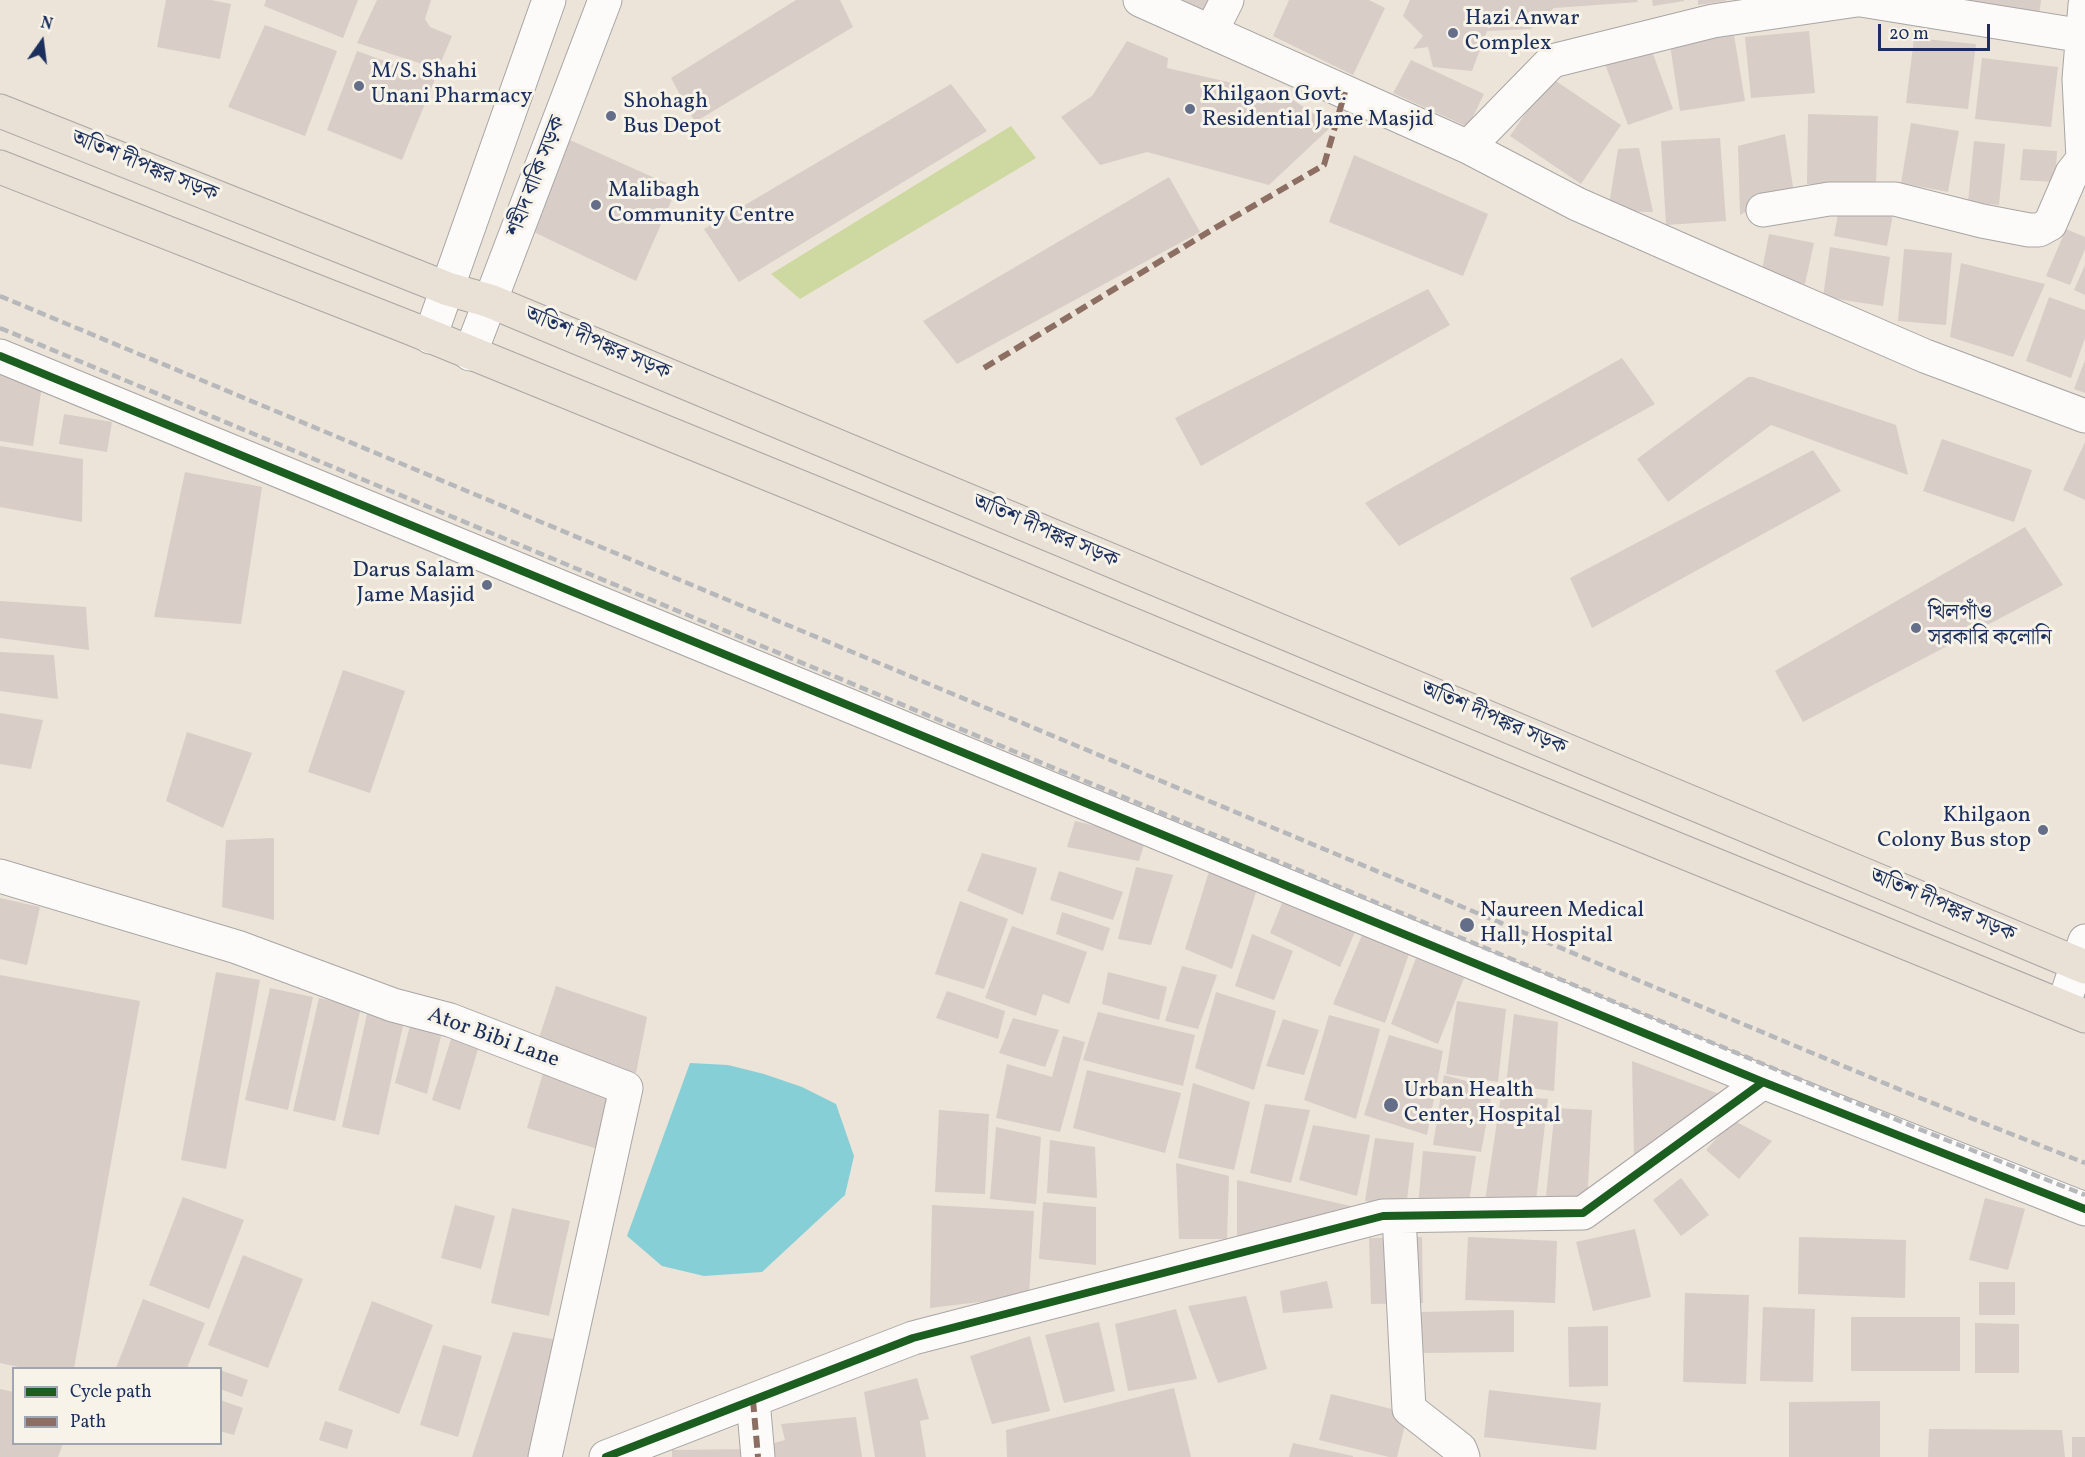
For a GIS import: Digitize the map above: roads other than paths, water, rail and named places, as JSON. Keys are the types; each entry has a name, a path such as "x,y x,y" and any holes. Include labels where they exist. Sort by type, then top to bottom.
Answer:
{"main road":[{"name":"অতিশ দীপঙ্কর সড়ক","path":"0,111 448,289 490,301 2082,957"},
{"name":"অতিশ দীপঙ্কর সড়ক","path":"0,167 411,328 1506,780 2074,1011"}],"street":[{"path":"430,337 549,0"},
{"name":"শহীদ বাকি সড়ক","path":"470,354 605,0"},
{"path":"1140,0 1467,147 1577,204 1925,356 2085,416"},
{"path":"1211,32 1227,0"},
{"path":"1467,147 1552,61 1713,21 1859,0 2084,20 2079,79 2084,160 2073,173 2050,224 2039,230 2029,230 1982,221 1895,199 1828,199 1764,210"},
{"path":"0,356 1763,1082 2085,1209"},
{"name":"Ator Bibi Lane","path":"0,876 237,947 393,1005 450,1020 626,1088 545,1457"},
{"path":"2074,1011 2082,957"},
{"path":"606,1457 913,1338 1383,1216 1583,1213 1763,1082"},
{"path":"1399,1216 1409,1409 1460,1449 1463,1457"},
{"path":"753,1400 758,1457"}],"water":[{"path":"690,1063 728,1065 764,1074 802,1087 836,1104 854,1156 845,1195 762,1272 704,1276 662,1266 627,1236"}],"railway":[{"path":"0,296 1920,1098 2085,1163"},
{"path":"0,328 1914,1127 2085,1195"}],"place":[{"name":"Hazi Anwar Complex","path":"1453,33"},
{"name":"M/S. Shahi Unani Pharmacy","path":"359,86"},
{"name":"Khilgaon Govt. Residential Jame Masjid","path":"1190,109"},
{"name":"Shohagh Bus Depot","path":"611,116"},
{"name":"Malibagh Community Centre","path":"596,205"},
{"name":"Darus Salam Jame Masjid","path":"487,585"},
{"name":"খিলগাঁও সরকারি কলোনি","path":"1916,628"},
{"name":"Khilgaon Colony Bus stop","path":"2043,830"},
{"name":"Naureen Medical Hall, Hospital","path":"1467,925"},
{"name":"Urban Health Center, Hospital","path":"1391,1105"}]}
